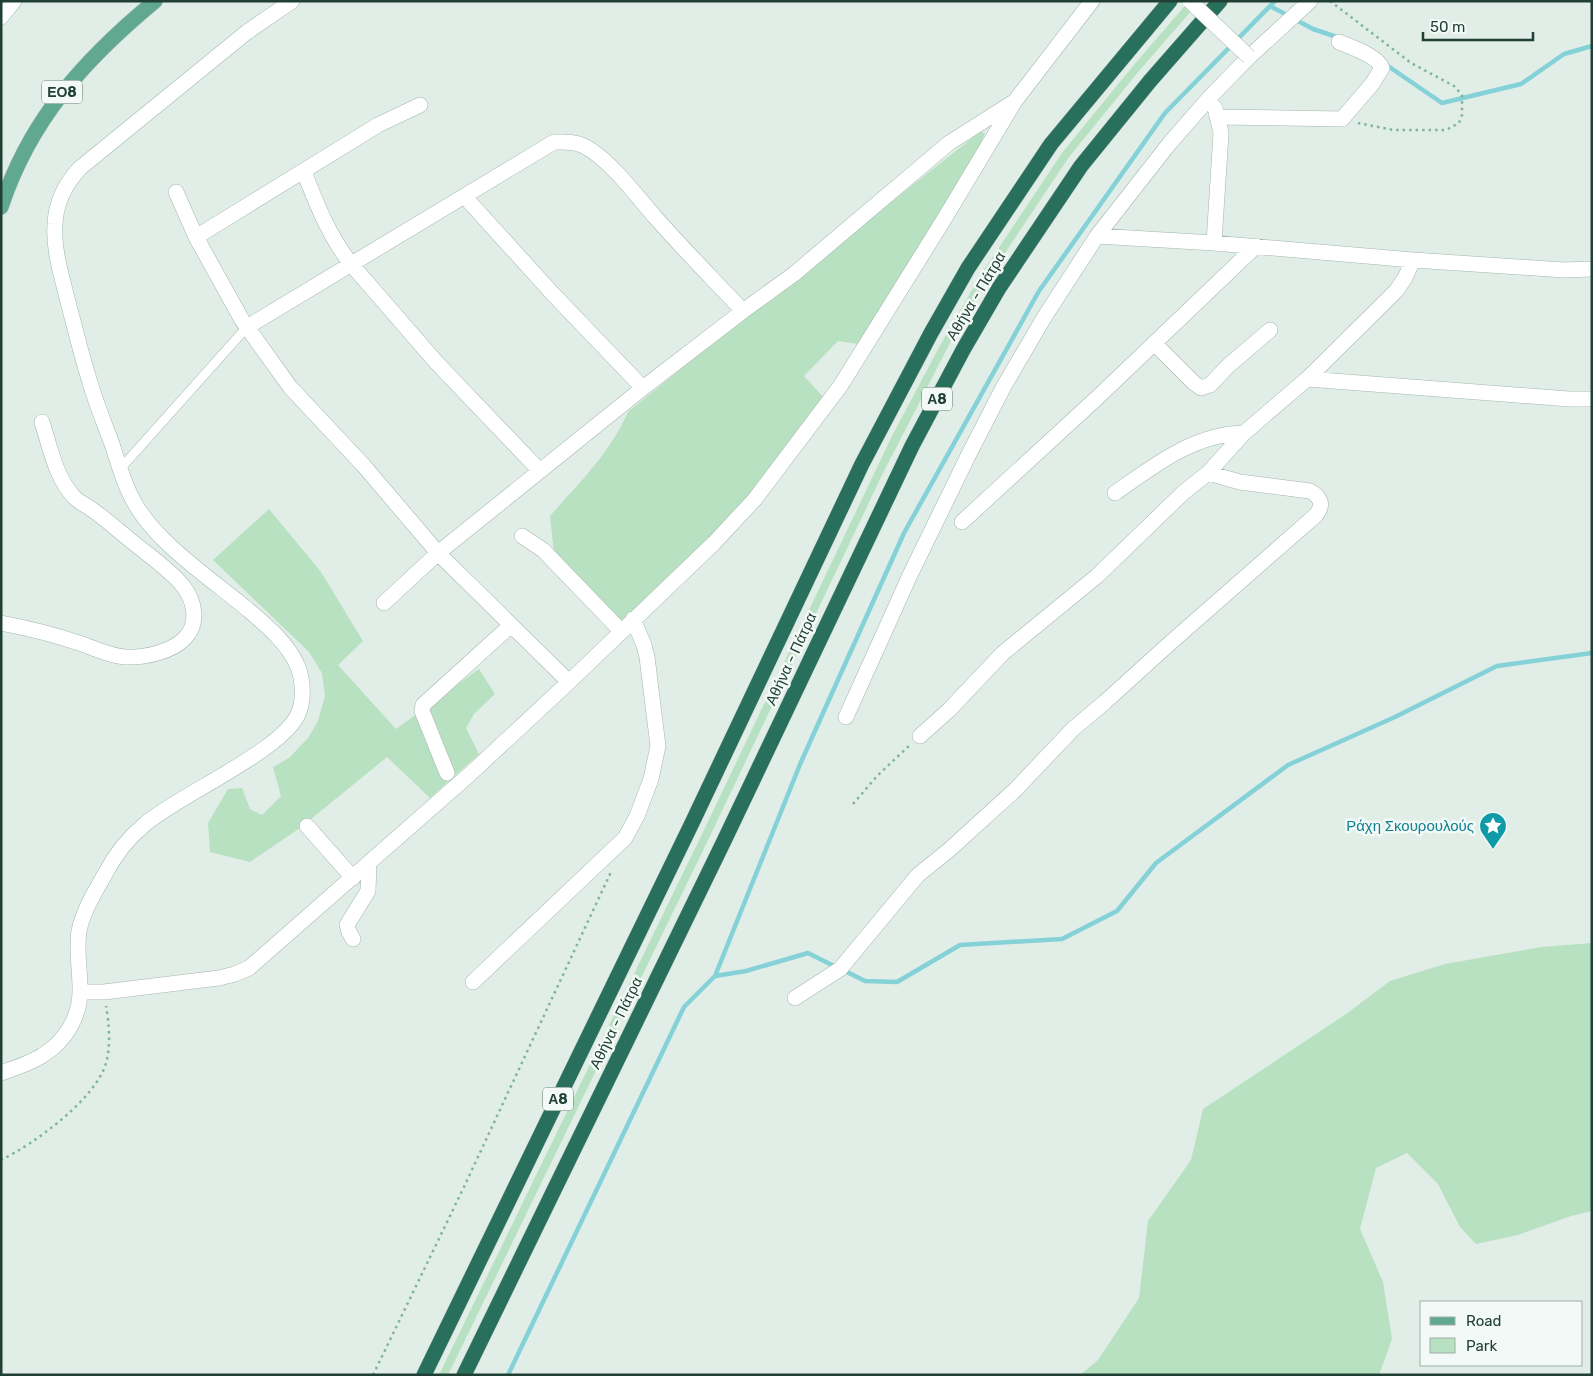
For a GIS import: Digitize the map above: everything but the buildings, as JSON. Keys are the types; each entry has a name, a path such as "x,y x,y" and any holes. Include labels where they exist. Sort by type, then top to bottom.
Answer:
{"highway":[{"name":"Αθήνα - Πάτρα","path":"424,1375 687,832 862,464 914,365 968,268 1030,176 1075,115 1170,1"},
{"name":"Αθήνα - Πάτρα","path":"464,1375 728,832 912,446 963,350 999,288 1081,166 1150,81 1220,1"}],"main road":[{"name":"ΕΟ8","path":"1,206 9,183 20,161 60,94 108,41 155,1"}],"street":[{"path":"1,17 14,1"},
{"path":"1,1073 43,1056 60,1042 69,1029 76,1011 80,992 78,947 85,912 113,858 126,842 146,823 276,740 293,724 300,711 302,689 299,668 288,650 271,629 169,544 152,527 138,508 121,468 89,380 60,271 54,240 56,211 59,200 70,178 247,32 292,1"},
{"path":"80,992 104,992 219,978 249,968 470,774 714,543 755,499 841,385 943,221 1015,100 1092,1"},
{"path":"1190,1 1249,57"},
{"path":"846,717 910,575 1004,386 1045,316 1097,236 1169,144 1249,57 1310,1"},
{"path":"1218,117 1342,119 1372,84 1382,68 1381,64 1372,58 1339,42"},
{"path":"1214,243 1221,133 1215,93"},
{"path":"384,603 438,553 643,388 807,262 949,143 1015,100"},
{"path":"196,237 378,126 420,106"},
{"path":"248,327 554,142 570,141 584,146 619,175 693,260 743,310"},
{"path":"304,172 324,222 339,249 436,362 540,471"},
{"path":"176,192 196,237 248,327 290,387 364,466 438,553 568,682"},
{"path":"465,197 552,293 643,388"},
{"path":"1097,236 1256,246 1413,260 1564,270 1592,269"},
{"path":"962,522 1256,246"},
{"path":"920,736 949,710 1003,653 1097,576 1184,492 1208,473 1244,433 1307,379 1396,291 1405,278 1413,260"},
{"path":"1154,343 1194,383 1201,388 1205,388 1270,330"},
{"path":"1307,379 1570,399 1592,399"},
{"path":"1,623 81,643 104,653 126,657 166,650 178,644 186,637 193,626 195,617 184,587 162,566 93,510 76,499 59,472 42,422"},
{"path":"1115,493 1186,446 1228,434 1244,433"},
{"path":"795,998 840,969 918,875 950,850 1015,790 1072,729 1105,702 1321,509 1318,495 1310,491 1240,482 1208,473"},
{"path":"522,536 542,550 621,631"},
{"path":"474,982 625,838 637,816 651,779 658,746 647,657 633,619"},
{"path":"447,774 422,711 424,705 510,626"},
{"path":"307,826 353,878"},
{"path":"353,938 347,925 368,891 369,863"}],"lane":[{"path":"121,468 248,327"}],"path":[{"path":"1330,1 1411,63 1454,86 1462,95 1464,105 1459,123 1446,130 1393,130 1342,119"},
{"path":"853,804 897,755 920,736"},
{"path":"374,1375 463,1190 613,868"},
{"path":"1,1160 21,1150 49,1131 96,1085 106,1063 107,1055 107,1021 104,992"}],"green space":[{"path":"1189,1 1200,1 1139,71 1069,157 987,280 950,343 883,473 711,834 448,1375 439,1375 704,830 892,436 943,340 980,276 1062,153"},
{"path":"980,132 985,133 971,167 858,344 838,341 804,376 825,399 759,487 684,565 621,621 554,553 550,516 603,454 621,427 628,412 760,305"},
{"path":"269,509 321,572 363,641 338,665 396,729 479,669 495,694 474,714 466,728 479,754 430,798 387,757 300,828 250,862 210,852 208,823 228,789 242,788 250,809 262,815 281,796 273,767 289,758 308,738 318,721 325,696 322,673 309,652 213,560"},
{"path":"1592,943 1592,1211 1571,1216 1518,1235 1476,1244 1460,1227 1438,1184 1407,1153 1376,1168 1360,1229 1383,1282 1392,1339 1379,1375 1080,1375 1098,1360 1139,1298 1148,1221 1191,1160 1203,1109 1346,1014 1390,981 1445,964 1541,947"}],"waterway":[{"path":"508,1375 684,1007 715,976 801,762 904,533 1039,291 1165,113 1275,1"},
{"path":"1270,6 1313,29 1340,38"},
{"path":"1385,64 1442,103 1521,84 1564,54 1592,46"},
{"path":"843,970 865,981 897,982 960,945 1062,939 1117,911 1156,863 1288,765 1395,717 1497,666 1592,653"},
{"path":"715,976 746,971 808,953 836,967"}],"place":[{"name":"Ράχη Σκουρουλούς","path":"1493,850"}]}
